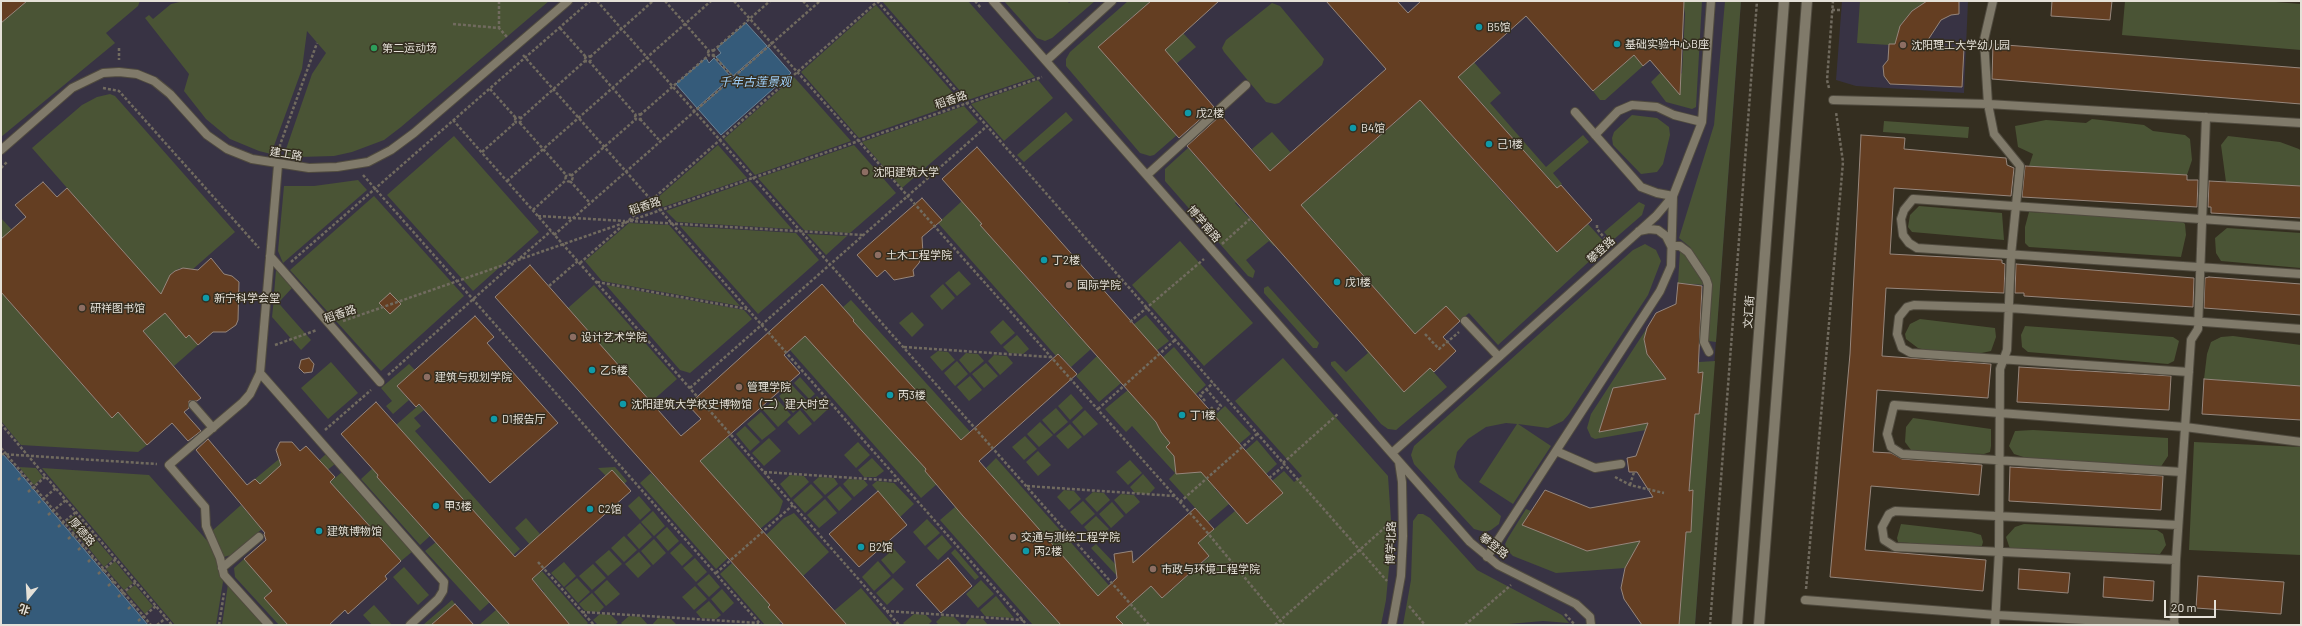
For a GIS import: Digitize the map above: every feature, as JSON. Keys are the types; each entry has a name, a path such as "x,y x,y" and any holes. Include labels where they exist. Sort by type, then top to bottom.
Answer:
{"street":[{"name":"文汇街","path":"1737,625 1784,1"},
{"path":"1759,625 1807,1"}],"lane":[{"name":"建工路","path":"1,150 72,88 103,73 119,72 137,74 154,81 170,94 207,135 227,149 252,159 278,165 309,168 368,162 391,150 414,133 568,1"},
{"name":"博学南路","path":"993,1 1399,461"},
{"path":"1046,61 1112,1"},
{"name":"攀登路","path":"1392,453 1656,216 1674,196 1702,122 1711,1"},
{"path":"1993,1 1984,40 1988,104 1994,134 2020,166 2011,255 2007,350 2000,369 1999,551 1996,625"},
{"path":"1147,175 1246,85"},
{"path":"1833,100 1988,104 2301,123"},
{"path":"1595,135 1618,111 1632,105 1657,107 1674,115 1702,122"},
{"path":"1487,557 1660,291 1670,266 1674,196 1657,193 1641,187 1574,112"},
{"path":"1806,600 1996,615 2175,625 2176,560 2190,340 2198,329 2206,117"},
{"path":"269,625 223,571 206,526 204,507 170,465 250,394 260,373 278,165"},
{"path":"2301,226 1914,199 1904,210 1901,219 1903,235 1917,248 2301,274"},
{"path":"1638,231 1649,229 1658,230 1666,236 1671,246"},
{"path":"1671,246 1680,246 1688,252 1708,285 1704,342 1709,352"},
{"path":"270,256 380,382"},
{"path":"2189,372 1911,353 1902,348 1896,334 1899,317 1907,307 1914,305 2009,308 2301,329"},
{"path":"1466,322 1499,357"},
{"path":"260,373 318,437 444,582 443,591 438,599 410,625"},
{"path":"193,405 213,428"},
{"path":"2182,472 2000,462 1902,454 1890,447 1887,434 1894,406 2000,415 2185,427 2301,442"},
{"path":"1556,451 1595,468 1621,464"},
{"name":"攀登路","path":"1399,461 1470,542 1487,557 1498,565 1576,604 1590,617 1592,625"},
{"name":"博学北路","path":"1392,625 1398,594 1402,549 1402,512 1399,461"},
{"path":"2176,560 1895,547 1884,540 1882,527 1889,514 1895,511 2178,525"},
{"path":"223,571 259,537"}],"path":[{"path":"499,1 499,28 1027,625"},
{"path":"282,270 590,1"},
{"path":"597,1 1149,625"},
{"path":"589,61 592,59 590,57 653,1"},
{"path":"665,1 709,51 707,52 709,55"},
{"path":"507,181 710,1"},
{"path":"734,1 1175,496 1284,625"},
{"path":"709,51 711,49 713,51 770,1"},
{"path":"803,1 810,9"},
{"path":"554,235 820,1"},
{"path":"549,286 627,221 877,1 1425,625"},
{"path":"1710,625 1757,1"},
{"path":"1806,600 1844,162 1833,100 1827,80 1833,1"},
{"path":"1832,10 1842,10"},
{"path":"453,24 499,28"},
{"path":"560,28 586,57 584,58 586,60 520,119 522,121 520,122 543,149 567,176 569,174 571,176 636,119 638,121 640,119"},
{"path":"278,165 280,145 317,43"},
{"path":"713,51 715,53 713,55 733,78"},
{"path":"586,57 588,55 590,57"},
{"path":"636,115 638,113 640,115 709,55 710,57 713,55"},
{"path":"586,60 587,63 589,61 636,115 634,116 636,119"},
{"name":"稻香路","path":"262,349 1042,76"},
{"path":"100,89 112,88 119,91 262,252 270,256"},
{"path":"490,89 516,118 518,116 520,119"},
{"path":"640,115 642,117 640,119 660,141"},
{"path":"516,118 514,120 516,122"},
{"path":"454,120 899,625"},
{"path":"482,152 516,122 518,124 520,122"},
{"path":"690,388 987,126"},
{"path":"1,168 13,157"},
{"path":"354,164 760,624"},
{"path":"533,210 566,180 564,178 567,176"},
{"path":"570,181 573,178 571,176"},
{"path":"566,180 568,183 570,181 590,203"},
{"path":"538,216 864,235"},
{"path":"1130,322 1250,219"},
{"path":"1597,225 1597,229 1616,251"},
{"path":"318,437 551,231"},
{"path":"596,282 748,309"},
{"path":"1425,334 1439,349 1466,322"},
{"path":"1098,409 1175,340"},
{"path":"903,347 1051,357"},
{"path":"1205,401 1200,395 1213,383"},
{"path":"1216,387 1219,384"},
{"path":"1206,389 1221,406 1215,412 1211,407"},
{"path":"1269,478 1340,412"},
{"path":"1,424 172,625"},
{"path":"1180,502 1257,434"},
{"name":"厚德路","path":"1,448 3,454 44,498 151,625"},
{"path":"3,454 170,465"},
{"path":"1595,468 1630,485 1664,494"},
{"path":"764,472 900,481"},
{"path":"1630,485 1634,472"},
{"path":"18,480 23,475"},
{"path":"28,492 46,476"},
{"path":"1026,486 1175,496"},
{"path":"38,503 56,488"},
{"path":"48,515 66,500"},
{"path":"716,573 793,505"},
{"path":"58,527 76,512"},
{"path":"1275,625 1402,512"},
{"path":"68,539 74,534"},
{"path":"78,550 96,535"},
{"path":"88,562 94,557"},
{"path":"98,574 116,559"},
{"path":"538,562 594,625"},
{"path":"219,625 225,583 223,571"},
{"path":"108,586 114,581"},
{"path":"118,598 136,582"},
{"path":"1465,625 1511,585"},
{"path":"128,609 134,604"},
{"path":"138,621 156,606"},
{"path":"886,611 1023,620"},
{"path":"582,612 760,624"},
{"path":"157,625 166,618"}],"shaded area":[{"name":"沈阳建筑大学","path":"1,1 1741,1 1695,625 1,625"},
{"name":"沈阳理工大学幼儿园","path":"1842,1 1968,1 1964,93 1856,86 1836,80"}],"green space":[{"path":"27,1 140,1 138,6 106,33 115,43 1,137 1,22"},
{"path":"184,1 549,1 384,140 352,152 334,156 299,157 284,155 312,74 326,53 307,31 302,69 271,154 259,151 230,139 206,119 184,91 189,74 145,18 149,15 153,19 171,4"},
{"path":"882,1 968,1 1035,77 968,100"},
{"path":"1004,1 1067,1 1069,3 1072,1 1095,1 1052,38 1045,41 1037,38"},
{"path":"1128,1 1151,1 1139,12 1147,30 1133,16 1099,47 1177,135 1154,155 1150,156 1140,153 1066,66 1066,59 1070,52"},
{"path":"1683,1 1702,1 1696,107 1692,109 1666,102 1651,82 1661,72 1671,83 1682,73 1685,14"},
{"path":"1725,1 1741,1 1716,342 1708,341 1712,286 1710,279 1690,247 1679,238 1714,125"},
{"path":"1860,1 1927,1 1912,11 1900,26 1895,44 1889,45 1857,43"},
{"path":"2125,1 2263,1 2301,4 2301,50 2122,35"},
{"path":"1272,3 1280,6 1324,59 1322,65 1279,103 1275,104 1266,102 1222,48 1226,40"},
{"path":"876,5 961,102 859,138 801,72"},
{"path":"1183,33 1196,47 1176,64 1153,37"},
{"path":"1457,43 1501,93 1490,103 1546,167 1583,135 1589,142 1553,173 1562,184 1547,198 1551,181 1461,80 1450,90"},
{"path":"1634,55 1643,66 1605,100 1600,100 1593,91"},
{"path":"794,77 851,141 755,175 724,139"},
{"path":"1038,80 1053,98 1004,141 971,104"},
{"path":"1408,86 1518,210 1532,197 1557,252 1588,224 1607,245 1498,345 1469,313 1460,321 1446,306 1415,334 1310,215 1287,219 1302,206 1290,193 1306,201 1416,104"},
{"path":"110,94 115,96 235,232 193,269 180,268 172,273 162,296 32,148 82,105 97,97"},
{"path":"964,106 978,122 902,188 862,142"},
{"path":"1066,112 1073,120 1024,162 1017,155"},
{"path":"1632,115 1657,118 1669,127 1670,135 1663,164 1657,172 1641,174 1613,145 1612,138 1614,132"},
{"path":"2092,119 2144,125 2153,131 2185,135 2190,139 2192,160 2187,175 2029,166 2033,154 2018,147 2015,126 2046,120 2086,123"},
{"path":"1884,121 1969,127 1968,138 1883,132"},
{"path":"1272,132 1291,153 1257,183 1251,176 1264,164 1252,149"},
{"path":"454,136 539,232 473,291 387,195"},
{"path":"2228,136 2280,142 2299,149 2301,151 2301,186 2226,182 2221,145"},
{"path":"718,145 747,178 663,207 656,199"},
{"path":"854,145 896,193 850,233 804,230 758,178"},
{"path":"1188,148 1229,194 1249,190 1235,203 1267,237 1281,225 1288,233 1274,246 1269,241 1246,260 1255,271 1253,278 1248,276 1165,181 1165,169"},
{"path":"358,180 367,190 283,263 278,251 284,186 314,186"},
{"path":"750,181 792,229 677,222 666,211"},
{"path":"374,196 464,296 381,371 290,270"},
{"path":"962,201 995,212 980,225 1070,327 1086,313 1091,349 1071,367 1059,354 1056,356 938,223"},
{"path":"1639,202 1645,205 1642,215 1612,241 1604,232"},
{"path":"1919,206 2002,213 2004,240 1912,232 1908,227 1910,215"},
{"path":"2029,212 2182,221 2185,224 2186,235 2181,257 2029,247 2025,243 2025,227"},
{"path":"1,218 12,230 1,239"},
{"path":"629,223 669,225 740,306 602,281 585,261"},
{"path":"680,226 796,233 819,260 758,314"},
{"path":"2227,228 2301,233 2301,268 2221,261 2216,253 2215,238"},
{"path":"807,234 847,236 826,255"},
{"path":"1180,241 1253,323 1204,366 1132,285"},
{"path":"1645,244 1656,250 1661,261 1648,295 1569,414 1563,421 1548,428 1518,424 1551,446 1513,504 1479,482 1517,424 1506,423 1486,427 1468,439 1457,452 1454,467 1459,478 1501,516 1499,524 1491,530 1485,532 1474,529 1414,464 1411,455 1414,446 1633,250"},
{"path":"1680,251 1686,255 1704,285 1678,283"},
{"path":"276,270 292,288 280,301 274,294"},
{"path":"959,271 971,284 957,296 945,283"},
{"path":"943,284 955,298 942,310 930,296"},
{"path":"594,285 677,379 651,402 568,308"},
{"path":"606,285 744,310 752,319 690,373 680,370"},
{"path":"1268,286 1319,343 1317,348 1313,348 1264,293 1264,288"},
{"path":"1,292 111,417 118,412 147,445 138,452 21,445 1,421"},
{"path":"274,298 311,340 301,350 272,317"},
{"path":"851,300 982,445 973,453 840,332 854,320 843,307"},
{"path":"176,303 189,335 198,345 174,366 143,331"},
{"path":"912,312 924,325 912,337 899,323"},
{"path":"1146,315 1169,341 1156,351 1133,325"},
{"path":"1920,319 1995,328 1996,337 1991,351 1977,354 1933,352 1918,348 1906,339 1905,334 1910,324"},
{"path":"1003,320 1015,333 1001,345 990,332"},
{"path":"2025,326 2173,337 2179,341 2174,361 2168,364 2028,352 2022,347 2021,335"},
{"path":"1647,328 1644,339 1647,354 1654,364 1671,378 1613,388 1599,432 1681,417 1669,426 1595,439 1591,437 1587,428 1591,414"},
{"path":"1017,335 1029,349 1023,354 1009,353 1003,347"},
{"path":"805,336 937,459 925,471 937,484 921,498 790,350"},
{"path":"1379,336 1386,344 1372,356 1403,391 1430,368 1447,387 1396,430 1388,429 1381,424 1331,365 1331,362 1335,361 1346,372 1368,353 1365,349"},
{"path":"2233,336 2301,345 2301,386 2204,379 2207,354 2211,342 2221,337"},
{"path":"1174,347 1206,385 1195,395 1162,358"},
{"path":"938,351 948,352 955,360 942,371 930,357"},
{"path":"966,353 978,354 984,361 970,373 959,360"},
{"path":"994,355 1007,356 1013,363 1000,375 988,361"},
{"path":"1097,356 1121,383 1099,402 1076,376"},
{"path":"1283,358 1388,476 1392,535 1386,600 1381,625 1124,625 1116,617 1151,586 1162,598 1209,557 1198,543 1235,511 1247,524 1282,493 1272,481 1284,471 1294,482 1302,476 1235,401"},
{"path":"957,361 968,374 955,386 944,373"},
{"path":"1715,361 1695,625 1679,625 1699,362"},
{"path":"331,362 358,393 328,419 301,388"},
{"path":"986,363 998,376 984,388 972,374"},
{"path":"409,364 415,370 397,386 409,400 393,414 386,406 392,401 381,388"},
{"path":"970,376 982,390 969,401 957,387"},
{"path":"800,377 815,394 809,399 794,383"},
{"path":"792,385 807,401 793,413 779,396"},
{"path":"1128,390 1156,422 1163,435 1173,441 1176,474 1186,473 1184,455 1228,477 1215,489 1229,504 1208,522 1169,479 1175,473 1132,426 1126,432 1105,409"},
{"path":"1071,394 1083,408 1070,420 1058,406"},
{"path":"817,396 828,409 814,422 803,409"},
{"path":"776,398 791,415 778,427 763,410"},
{"path":"419,405 424,410 414,418 421,426 415,431 520,549 498,569 507,548 396,425"},
{"path":"1225,406 1251,434 1239,444 1214,416"},
{"path":"1056,408 1068,422 1054,434 1042,420"},
{"path":"800,410 812,424 799,435 787,422"},
{"path":"1085,410 1098,424 1084,436 1072,422"},
{"path":"761,412 776,429 762,440 747,424"},
{"path":"1913,418 1991,429 1990,452 1984,454 1917,452 1911,450 1905,442 1906,427"},
{"path":"1040,422 1053,435 1039,447 1027,434"},
{"path":"1070,424 1082,437 1068,449 1056,436"},
{"path":"745,426 760,442 750,451 736,434"},
{"path":"2033,430 2168,438 2168,456 2160,468 2042,463 2014,454 2009,446 2015,431"},
{"path":"1025,436 1037,449 1024,460 1012,447"},
{"path":"728,437 783,501 779,513 760,529 692,477 703,452 706,456"},
{"path":"769,438 781,451 764,466 752,453"},
{"path":"1257,440 1277,464 1266,474 1230,464"},
{"path":"858,442 870,455 856,468 844,455"},
{"path":"2194,442 2301,447 2301,555 2189,550"},
{"path":"1038,451 1051,465 1038,476 1026,462"},
{"path":"326,454 335,464 321,475 313,466"},
{"path":"386,456 392,463 377,477 430,536 420,545 361,479"},
{"path":"872,458 884,471 876,477 864,477 858,470"},
{"path":"996,458 1121,599 1110,609 977,488 992,475 986,468"},
{"path":"279,459 282,467 260,484 255,479"},
{"path":"1130,460 1142,473 1128,485 1116,472"},
{"path":"19,467 36,468 43,477 34,485"},
{"path":"615,467 627,481 624,484 606,476 598,468"},
{"path":"42,468 149,475 210,544 217,559 223,582 216,625 175,625"},
{"path":"342,472 413,551 401,561 345,498 313,526 299,509"},
{"path":"651,473 664,487 678,475 671,495 728,558 716,569 640,483"},
{"path":"1143,474 1155,488 1149,494 1135,493 1130,487"},
{"path":"790,475 804,476 809,482 791,498 780,484"},
{"path":"819,477 834,478 838,484 825,495 813,482"},
{"path":"848,479 864,480 868,485 854,497 843,484"},
{"path":"877,481 894,483 914,504 900,517 872,485"},
{"path":"811,484 823,497 805,513 793,500"},
{"path":"840,486 852,499 839,511 827,497"},
{"path":"1064,490 1074,491 1081,499 1069,510 1057,497"},
{"path":"1093,492 1104,493 1110,500 1097,512 1085,499"},
{"path":"1121,494 1134,495 1140,502 1126,514 1114,500"},
{"path":"969,495 963,516 1053,617 1066,606 1073,614 1061,625 1033,625 940,520"},
{"path":"639,496 651,510 640,520 628,506"},
{"path":"825,499 837,513 819,528 807,515"},
{"path":"1083,501 1095,514 1082,525 1070,512"},
{"path":"1112,502 1124,516 1111,528 1099,514"},
{"path":"241,505 262,529 231,555 224,557 212,531"},
{"path":"1526,509 1531,511 1523,525 1587,551 1665,536 1629,561 1625,568 1556,573 1513,556 1508,551 1505,544"},
{"path":"653,511 665,526 654,536 641,522"},
{"path":"794,513 829,552 790,588 766,535 784,518"},
{"path":"1418,514 1423,514 1430,518 1477,570 1562,615 1569,623 1543,621 1497,625 1403,625 1411,580 1413,521"},
{"path":"75,515 93,536 84,543 66,522"},
{"path":"1096,516 1109,529 1096,540 1084,527"},
{"path":"526,518 540,534 533,541 542,558 515,528"},
{"path":"927,519 940,533 925,546 913,532"},
{"path":"640,523 652,537 639,549 627,535"},
{"path":"1901,524 1971,532 1981,535 1983,542 1981,549 1898,542 1897,538"},
{"path":"2024,524 2157,530 2163,534 2166,545 2160,554 2010,549 2006,537 2015,527"},
{"path":"667,527 679,541 668,551 656,537"},
{"path":"942,535 952,547 938,560 927,548"},
{"path":"624,536 637,550 624,562 611,548"},
{"path":"95,538 113,559 104,567 86,545"},
{"path":"654,539 666,553 653,565 641,551"},
{"path":"436,542 491,575 477,588 490,602 480,611 425,551"},
{"path":"681,543 693,556 682,566 670,553"},
{"path":"1096,544 1115,564 1137,560 1118,577 1091,548"},
{"path":"894,549 906,562 893,574 881,560"},
{"path":"955,549 979,577 975,580 951,553"},
{"path":"609,550 622,564 608,576 595,562"},
{"path":"639,552 651,566 638,578 625,564"},
{"path":"695,558 707,572 696,582 683,568"},
{"path":"244,559 277,586 264,598 288,625 279,625 235,577 234,568"},
{"path":"115,561 133,583 124,590 106,569"},
{"path":"878,561 891,576 874,591 862,577"},
{"path":"564,562 576,576 564,587 551,573"},
{"path":"732,563 763,598 776,587 781,622 778,625 765,625 720,574"},
{"path":"593,564 606,578 592,590 579,576"},
{"path":"404,567 429,595 418,605 393,577"},
{"path":"542,571 588,623 586,625 570,625 550,602 529,605 544,592 532,579"},
{"path":"709,574 720,587 709,597 697,584"},
{"path":"577,578 590,592 578,603 565,588"},
{"path":"893,578 904,589 887,605 876,593"},
{"path":"607,580 620,594 606,606 594,592"},
{"path":"981,580 994,594 978,608 966,594"},
{"path":"228,584 264,625 222,625"},
{"path":"135,585 153,606 145,614 126,592"},
{"path":"695,586 707,599 694,610 682,597"},
{"path":"861,588 893,625 820,624 835,610"},
{"path":"722,589 734,603 723,613 711,599"},
{"path":"592,593 604,607 599,612 585,611 579,604"},
{"path":"996,596 1014,618 985,616 980,610"},
{"path":"452,600 455,604 431,625 423,625"},
{"path":"709,601 721,615 716,619 701,618 696,612"},
{"path":"374,605 392,625 372,625 363,615"},
{"path":"496,610 524,625 479,625"},
{"path":"600,614 611,615 618,622 615,625 598,625 593,620"},
{"path":"914,614 926,615 932,621 928,625 905,625 903,623"},
{"path":"629,616 641,617 648,625 623,625 621,623"},
{"path":"942,616 954,617 961,624 939,625 936,622"},
{"path":"658,618 671,619 677,625 652,625"},
{"path":"970,618 983,619 988,625 965,625"}],"water":[{"name":"千年古莲景观","path":"746,23 767,46 733,76 716,57 721,53 717,48"},
{"name":"千年古莲景观","path":"768,47 791,73 721,135 698,109"},
{"name":"千年古莲景观","path":"706,58 709,63 714,58 731,77 697,108 676,84"},
{"path":"1,452 13,465 148,625 1,625"}],"building":[{"path":"1,1 27,1 1,23"},
{"path":"1151,1 1219,1 1165,50 1214,107 1179,138 1098,47"},
{"path":"1326,1 1397,1 1408,13 1421,1 1684,1 1680,95 1650,60 1643,66 1634,55 1593,91 1526,16 1458,77 1557,188 1561,185 1592,220 1557,252 1420,100 1301,205 1415,334 1446,306 1460,321 1443,337 1456,351 1434,372 1430,368 1404,392 1187,146 1221,115 1270,171 1386,69"},
{"path":"1927,1 1959,1 1959,14 1951,15 1941,20 1924,46 1964,48 1962,87 1890,84 1884,76 1883,66 1888,60 1889,44 1895,44 1900,26 1912,11"},
{"path":"2052,1 2112,1 2110,20 2051,16"},
{"path":"1993,44 2301,68 2301,104 1992,79"},
{"path":"1861,135 1905,138 1904,149 2006,158 2007,165 2014,168 2011,196 1894,188 1890,254 2002,260 2002,263 2005,264 2004,293 1886,288 1882,356 1991,364 1988,398 1877,390 1873,452 1891,453 1902,459 1982,465 1979,495 1871,486 1865,550 1986,560 1983,591 1830,577 1850,354"},
{"path":"977,147 1283,493 1247,524 1201,472 1176,474 1174,456 1166,447 1170,443 1161,432 1156,422 980,225 982,224 942,179"},
{"path":"2025,166 2187,175 2187,180 2198,180 2197,207 2022,197"},
{"path":"2209,181 2301,186 2301,218 2211,213 2211,207 2208,207"},
{"name":"研祥图书馆","path":"43,182 57,197 67,188 161,294 170,275 175,271 183,268 198,270 211,258 224,274 232,276 239,282 238,320 236,325 226,332 213,332 198,345 189,335 186,338 165,313 143,331 201,398 197,401 189,401 189,408 184,412 201,431 188,441 172,423 147,445 118,412 112,418 1,292 1,239 26,217 15,205"},
{"path":"922,198 942,220 922,237 923,254 919,263 913,270 914,276 894,280 885,270 877,277 857,255"},
{"path":"2016,264 2194,278 2193,307 2024,296 2024,293 2015,293"},
{"path":"530,265 681,436 701,419 688,405 822,284 854,320 853,321 961,440 1058,354 1077,374 979,461 1098,596 1117,578 1114,554 1132,551 1133,563 1195,508 1214,529 1198,543 1209,556 1162,598 1151,586 1116,617 1124,625 1061,625 963,516 925,471 926,469 805,336 784,355 800,373 700,461 847,625 784,625 768,607 770,605 495,297"},
{"path":"2209,277 2301,284 2301,315 2204,308 2205,278"},
{"path":"1678,283 1702,286 1698,373 1703,372 1699,414 1695,414 1689,491 1693,490 1691,532 1686,532 1679,625 1642,625 1624,599 1621,588 1625,568 1640,541 1587,551 1522,525 1545,490 1590,508 1653,497 1637,472 1629,472 1627,458 1636,456 1648,423 1599,432 1613,388 1666,379 1647,354 1644,339 1647,328 1656,313 1676,304"},
{"path":"390,293 401,304 390,314 379,303"},
{"name":"D1报告厅","path":"475,316 494,337 487,343 558,423 490,483 419,404 416,407 397,386"},
{"path":"309,358 314,364 312,372 304,373 299,368 301,360"},
{"path":"2019,367 2171,376 2169,410 2017,402"},
{"path":"2204,379 2301,386 2301,420 2202,414"},
{"path":"376,402 515,557 612,470 631,491 532,579 570,625 510,625 377,477 378,475 341,434"},
{"name":"建筑博物馆","path":"208,439 247,485 255,479 260,484 281,465 276,450 280,442 292,442 300,451 306,446 335,477 330,482 401,561 385,576 387,579 348,614 345,610 329,625 288,625 264,598 272,591 244,559 266,540 265,533 196,450"},
{"path":"2010,467 2163,476 2161,510 2009,501"},
{"name":"B2馆","path":"878,491 907,525 859,567 829,534"},
{"path":"948,558 972,586 941,613 916,585"},
{"path":"2019,569 2070,573 2068,593 2018,589"},
{"path":"2198,576 2284,582 2281,614 2196,608"},
{"path":"2104,577 2154,581 2153,601 2103,597"},
{"path":"455,604 474,625 431,625"}],"place":[{"name":"B5馆","path":"1479,27"},
{"name":"基础实验中心B座","path":"1617,44"},
{"name":"沈阳理工大学幼儿园","path":"1903,45"},
{"name":"第二运动场","path":"374,48"},
{"name":"戊2楼","path":"1188,113"},
{"name":"B4馆","path":"1353,128"},
{"name":"己1楼","path":"1489,144"},
{"name":"沈阳建筑大学","path":"865,172"},
{"name":"土木工程学院","path":"878,255"},
{"name":"丁2楼","path":"1044,260"},
{"name":"戊1楼","path":"1337,282"},
{"name":"国际学院","path":"1069,285"},
{"name":"新宁科学会堂","path":"206,298"},
{"name":"研祥图书馆","path":"82,308"},
{"name":"设计艺术学院","path":"573,337"},
{"name":"乙5楼","path":"592,370"},
{"name":"建筑与规划学院","path":"427,377"},
{"name":"管理学院","path":"739,387"},
{"name":"丙3楼","path":"890,395"},
{"name":"沈阳建筑大学校史博物馆（二）建大时空","path":"623,404"},
{"name":"丁1楼","path":"1182,415"},
{"name":"D1报告厅","path":"494,419"},
{"name":"甲3楼","path":"436,506"},
{"name":"C2馆","path":"590,509"},
{"name":"建筑博物馆","path":"319,531"},
{"name":"交通与测绘工程学院","path":"1013,537"},
{"name":"B2馆","path":"861,547"},
{"name":"丙2楼","path":"1026,551"},
{"name":"市政与环境工程学院","path":"1153,569"}]}
